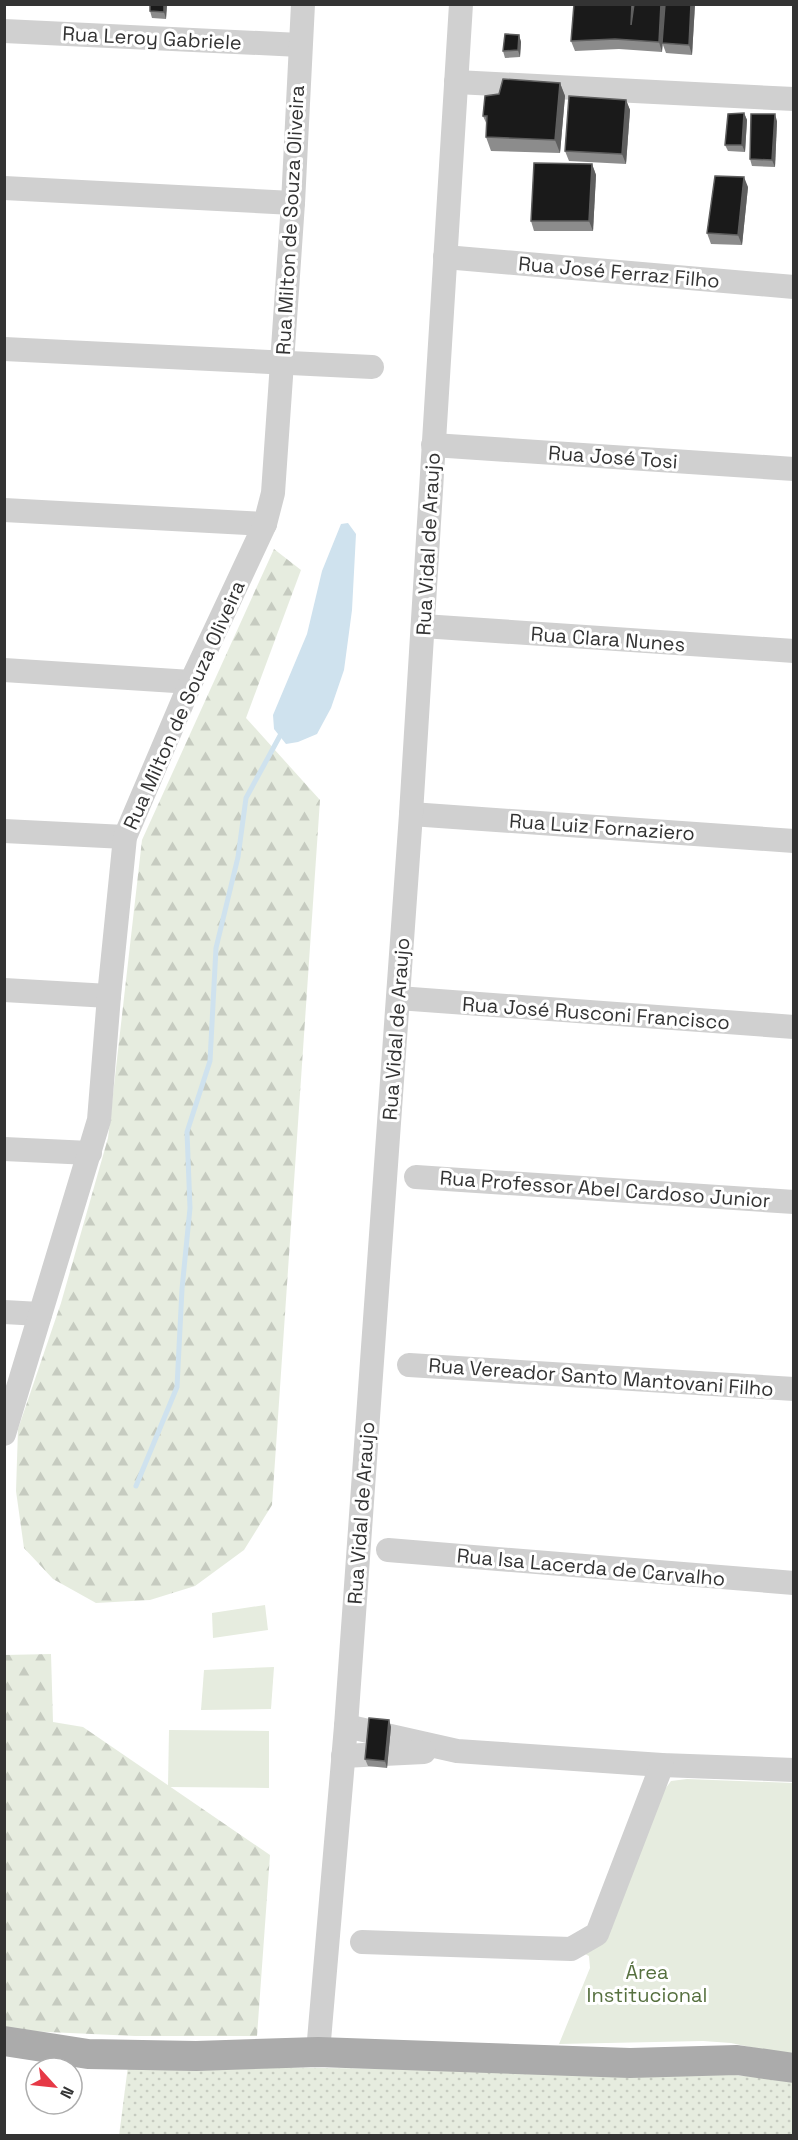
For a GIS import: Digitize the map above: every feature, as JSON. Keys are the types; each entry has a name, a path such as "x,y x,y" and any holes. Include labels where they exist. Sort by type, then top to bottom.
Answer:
{"main road":[{"path":"4,2041 88,2054 196,2056 318,2052 619,2062 737,2060 794,2067"}],"street":[{"name":"Rua Milton de Souza Oliveira","path":"4,1434 99,1120 125,837 191,682 265,524 273,493 293,202 303,4"},
{"name":"Rua Vidal de Araujo","path":"318,2052 346,1726 411,814 461,4"},
{"name":"Rua Leroy Gabriele","path":"4,31 300,45"},
{"path":"456,82 794,99"},
{"path":"4,188 293,202"},
{"name":"Rua José Ferraz Filho","path":"445,257 794,287"},
{"path":"4,349 372,367"},
{"name":"Rua José Tosi","path":"433,445 794,469"},
{"path":"4,510 265,524"},
{"name":"Rua Clara Nunes","path":"423,626 794,651"},
{"path":"4,670 191,682"},
{"name":"Rua Luiz Fornaziero","path":"411,814 794,841"},
{"path":"4,831 125,837"},
{"path":"4,990 109,996"},
{"name":"Rua José Rusconi Francisco","path":"398,998 794,1027"},
{"path":"4,1149 90,1153"},
{"name":"Rua Professor Abel Cardoso Junior","path":"416,1177 794,1202"},
{"path":"4,1312 40,1314"},
{"name":"Rua Vereador Santo Mantovani Filho","path":"409,1365 794,1389"},
{"name":"Rua Isa Lacerda de Carvalho","path":"388,1550 794,1583"},
{"path":"346,1726 457,1751"},
{"path":"343,1756 457,1751 662,1765 794,1770"},
{"path":"362,1941 571,1949 597,1934 662,1765"}],"green space":[{"path":"274,549 301,570 246,718 320,800 272,1505 244,1550 195,1586 150,1600 96,1603 53,1579 24,1548 16,1491 18,1429 61,1303 108,1138 142,840"},
{"path":"265,1605 268,1630 213,1638 212,1613"},
{"path":"51,1654 53,1722 83,1727 270,1855 257,2036 135,2036 5,2030 4,1655"},
{"path":"274,1667 271,1709 201,1710 204,1670"},
{"path":"169,1730 269,1731 269,1788 168,1787"},
{"name":"Área Institucional","path":"687,1779 793,1783 793,2056 731,2043 703,2041 559,2044 590,1968 589,1956 579,1951 665,1789 671,1781"},
{"path":"128,2066 699,2072 783,2079 793,2081 793,2135 119,2136"}],"water":[{"path":"348,523 356,534 352,610 344,670 331,708 317,734 286,744 274,729 273,715 307,634 322,571 341,524"}],"building":[{"path":"150,4 164,4 164,12 150,11"},
{"path":"574,4 632,4 631,25 634,4 661,4 659,42 615,39 571,41"},
{"path":"665,4 691,4 689,45 662,43"},
{"path":"505,34 519,35 518,50 503,51"},
{"path":"503,79 560,83 555,140 486,137 487,116 483,116 485,96 499,94"},
{"path":"569,96 626,100 622,154 565,151"},
{"path":"744,113 742,145 725,145 728,114"},
{"path":"751,114 775,114 772,160 750,159"},
{"path":"534,163 592,164 589,221 531,221"},
{"path":"715,176 744,177 738,235 707,233"},
{"path":"369,1718 389,1720 385,1761 365,1759"}],"waterway":[{"path":"136,1486 177,1387 182,1289 190,1208 187,1132 210,1061 216,948 238,857 246,798 282,732"}]}
